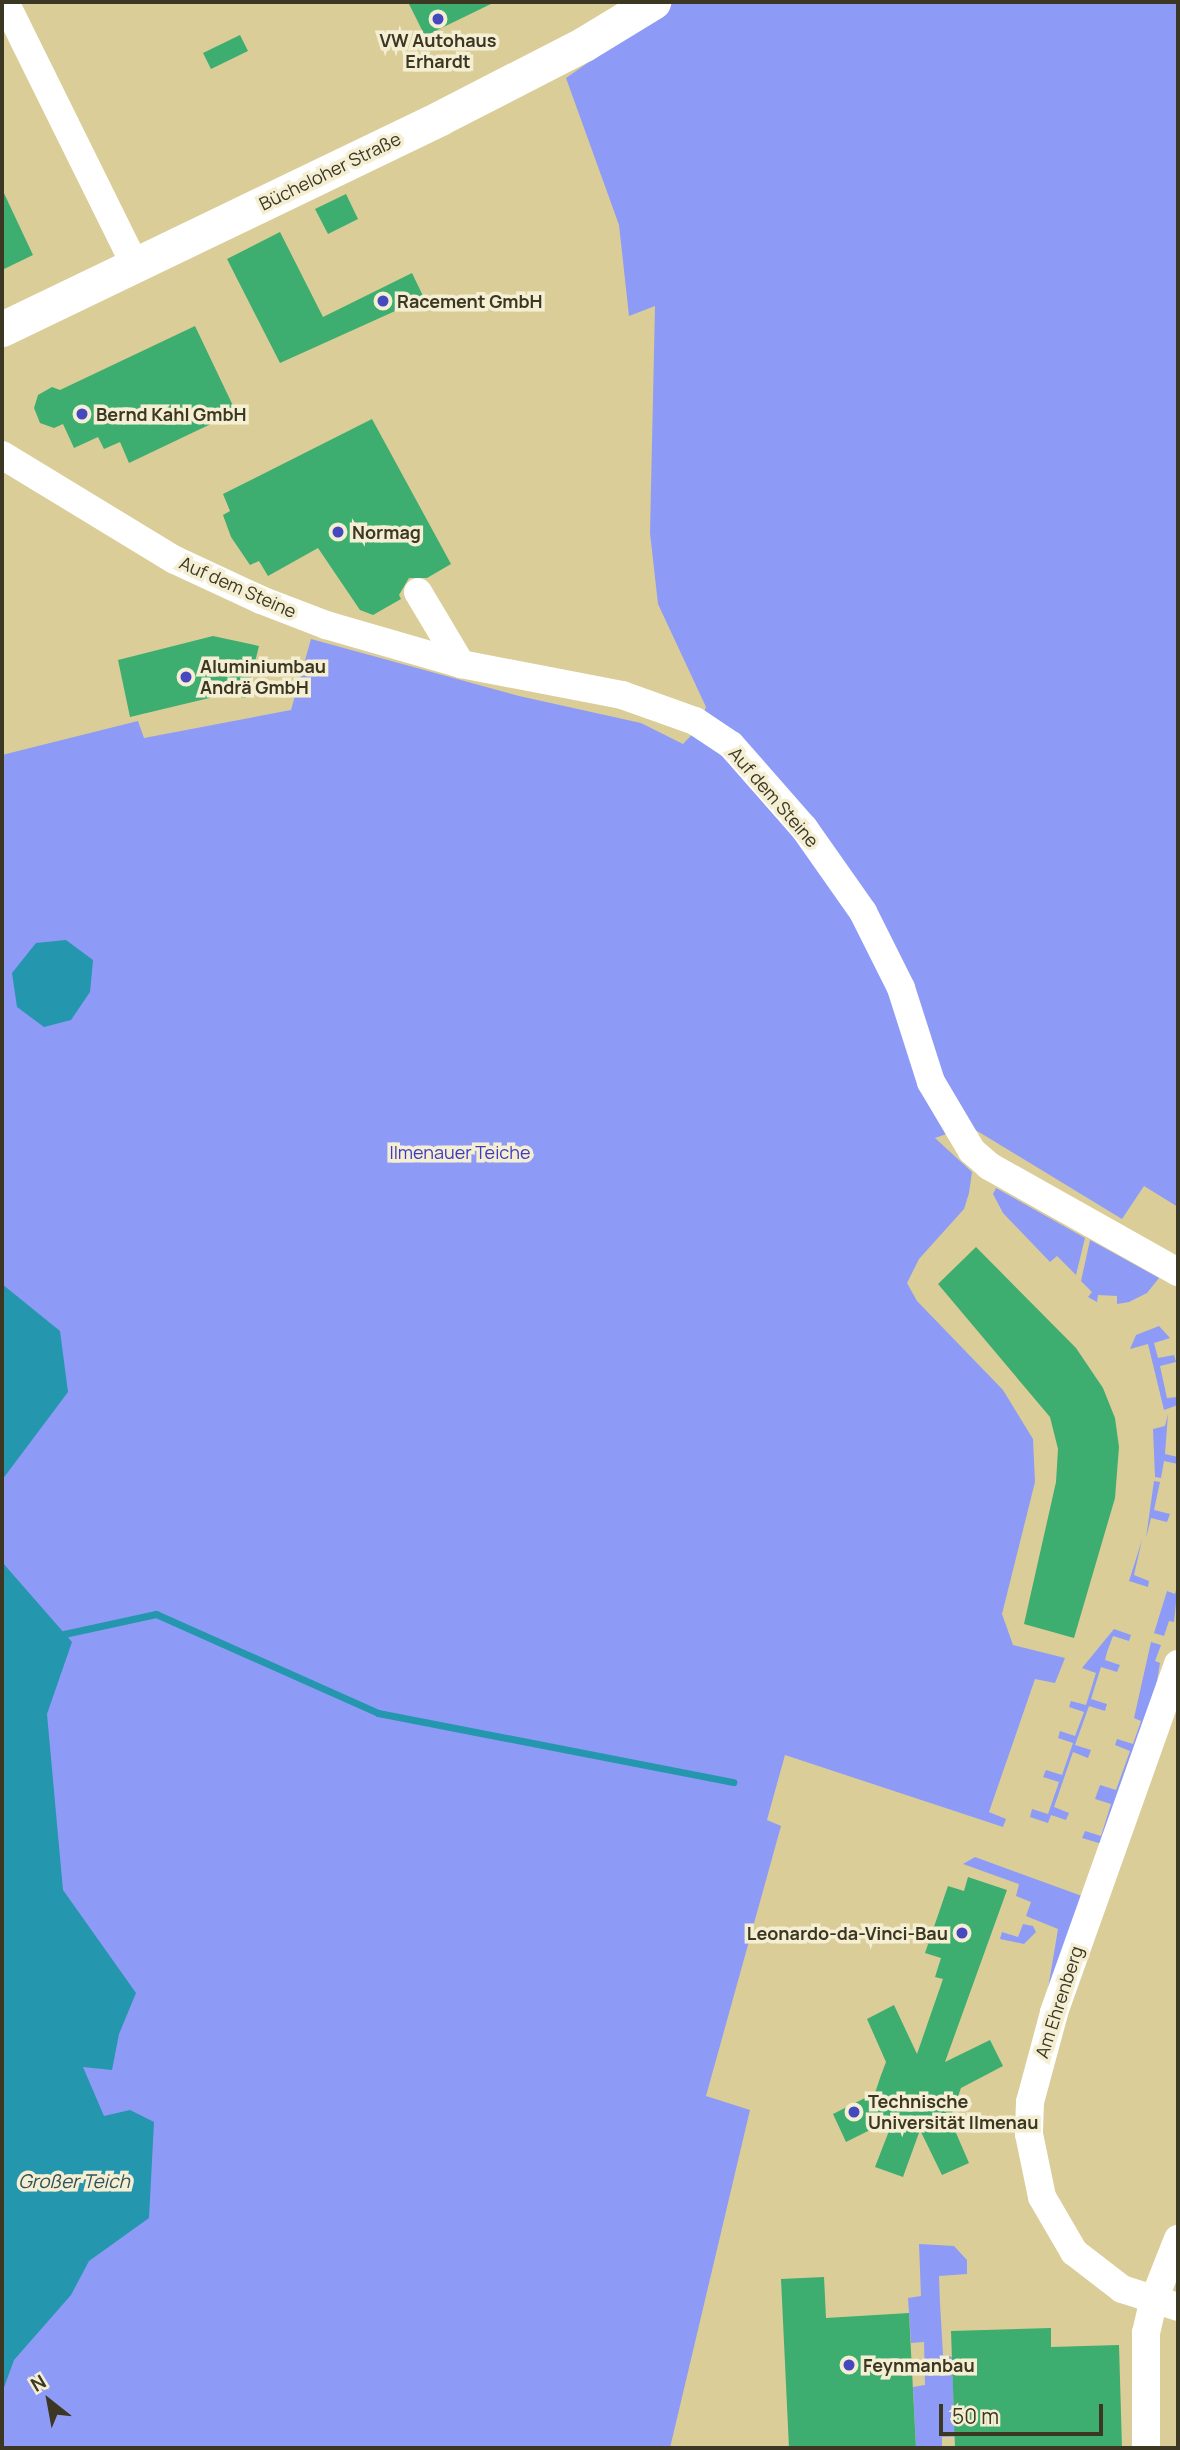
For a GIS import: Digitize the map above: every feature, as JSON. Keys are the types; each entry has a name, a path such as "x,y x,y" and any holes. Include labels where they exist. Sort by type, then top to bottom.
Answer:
{"main road":[{"name":"Bücheloher Straße","path":"2,330 542,67 653,2"}],"street":[{"path":"5,2 135,265"},
{"name":"Auf dem Steine","path":"2,455 203,574 326,625 461,664 622,695 695,721 731,745 804,828 863,912 901,988 931,1082 972,1151 989,1166 1178,1272"},
{"path":"418,592 461,664"},
{"name":"Am Ehrenberg","path":"1166,2305 1097,2273 1074,2252 1055,2225 1034,2169 1029,2113 1054,2013 1178,1664"},
{"path":"1146,2448 1143,2380 1166,2305 1178,2239"}],"green space":[{"name":"Ilmenauer Teiche","path":"675,2 1178,2 1178,1207 1144,1186 1122,1219 969,1126 935,1138 972,1172 969,1193 964,1209 919,1259 907,1283 917,1301 1003,1390 1033,1439 1035,1482 1002,1614 1013,1645 1065,1658 1055,1683 1035,1679 989,1812 1006,1819 1003,1827 785,1755 767,1820 781,1826 706,2096 750,2110 670,2448 2,2448 2,755 138,721 144,738 291,710 311,639 519,696 641,723 683,744 698,728 706,707 658,604 650,533 655,306 629,316 619,225 566,78"},
{"path":"996,1188 1085,1238 1076,1275 1057,1256 1050,1262 1003,1213 993,1194"},
{"path":"1090,1240 1159,1278 1147,1293 1129,1302 1117,1304 1117,1296 1098,1295 1097,1302 1088,1297 1092,1292 1081,1281"},
{"path":"1159,1326 1170,1338 1154,1343 1158,1358 1174,1355 1176,1362 1160,1366 1167,1398 1178,1397 1178,1405 1164,1410 1148,1344 1130,1349 1136,1335"},
{"path":"1168,1414 1165,1454 1178,1457 1178,1464 1164,1461 1161,1478 1155,1477 1153,1429 1165,1426"},
{"path":"1154,1481 1160,1482 1154,1510 1170,1514 1167,1522 1151,1518 1146,1538"},
{"path":"1142,1540 1134,1575 1149,1581 1148,1587 1129,1581"},
{"path":"1178,1583 1174,1622 1169,1621 1164,1636 1154,1633 1167,1591 1175,1594"},
{"path":"1114,1629 1131,1635 1129,1641 1113,1636 1105,1660 1120,1665 1117,1672 1101,1667 1091,1699 1107,1704 1105,1711 1089,1706 1075,1745 1091,1750 1088,1758 1073,1752 1054,1807 1069,1813 1066,1820 1051,1815 1048,1823 1030,1817 1032,1809 1048,1814 1059,1782 1043,1777 1046,1770 1062,1775 1073,1743 1058,1738 1060,1731 1075,1736 1084,1712 1069,1707 1071,1701 1086,1705 1096,1673 1082,1668"},
{"path":"1151,1642 1161,1645 1155,1661 1160,1663 1151,1718 1102,1844 1082,1838 1085,1831 1101,1836 1111,1804 1095,1799 1100,1785 1116,1790 1130,1751 1115,1745 1117,1739 1133,1744 1141,1721 1134,1718"},
{"path":"975,1857 1082,1896 1047,1995 1058,1929 1026,1916 1031,1902 1016,1896 1019,1884 963,1864"},
{"path":"1023,1924 1033,1926 1036,1932 1024,1944 1000,1939 1002,1932 1018,1937"},
{"path":"919,2244 954,2246 967,2260 967,2274 939,2276 940,2303 943,2355 952,2357 954,2416 975,2436 942,2437 942,2448 916,2448 913,2387 925,2385 924,2342 911,2343 908,2298 921,2296"}],"water":[{"path":"66,940 93,960 90,992 71,1020 44,1027 17,1007 12,973 36,943"},
{"path":"2,1284 60,1331 68,1392 2,1480"},
{"name":"Großer Teich","path":"2,1562 72,1642 47,1714 63,1890 136,1993 119,2034 112,2070 83,2067 104,2116 130,2110 154,2122 149,2218 89,2261 71,2295 14,2360 2,2393"}],"building":[{"name":"VW Autohaus Erhardt","path":"408,2 495,2 425,36"},
{"path":"240,35 248,51 211,69 203,53"},
{"path":"2,189 33,255 2,270"},
{"path":"346,194 358,219 328,234 315,209"},
{"path":"280,232 323,317 412,273 424,298 280,363 227,259"},
{"path":"195,326 236,412 129,463 120,442 104,449 98,437 74,448 63,424 54,428 40,423 34,408 38,395 52,387 60,390"},
{"path":"372,419 451,564 427,578 409,578 399,595 401,599 373,615 360,610 318,548 268,576 259,561 250,565 231,537 223,515 230,511 223,494"},
{"name":"Aluminiumbau Andrä GmbH","path":"213,636 259,646 246,698 226,694 130,717 118,660"},
{"path":"976,1247 1076,1348 1103,1388 1115,1418 1119,1447 1115,1498 1074,1638 1024,1624 1056,1482 1058,1449 1050,1417 938,1284"},
{"path":"968,1877 1007,1890 945,2062 990,2040 1003,2066 961,2088 950,2119 969,2163 942,2175 920,2130 903,2177 875,2167 894,2118 846,2142 833,2114 875,2093 886,2062 867,2019 894,2005 917,2054 943,1979 935,1977 941,1958 925,1953 948,1886 964,1891"},
{"name":"Feynmanbau","path":"824,2277 826,2318 909,2313 916,2448 789,2448 781,2279"},
{"path":"1051,2328 1051,2347 1119,2345 1122,2448 955,2448 951,2331"}],"waterway":[{"path":"64,1634 156,1614 378,1713 733,1782"}],"place":[{"name":"VW Autohaus Erhardt","path":"438,19"},
{"name":"Racement GmbH","path":"383,301"},
{"name":"Bernd Kahl GmbH","path":"82,414"},
{"name":"Normag","path":"338,532"},
{"name":"Aluminiumbau Andrä GmbH","path":"186,677"},
{"name":"Leonardo-da-Vinci-Bau","path":"962,1933"},
{"name":"Technische Universität Ilmenau","path":"854,2112"},
{"name":"Feynmanbau","path":"849,2365"}]}
